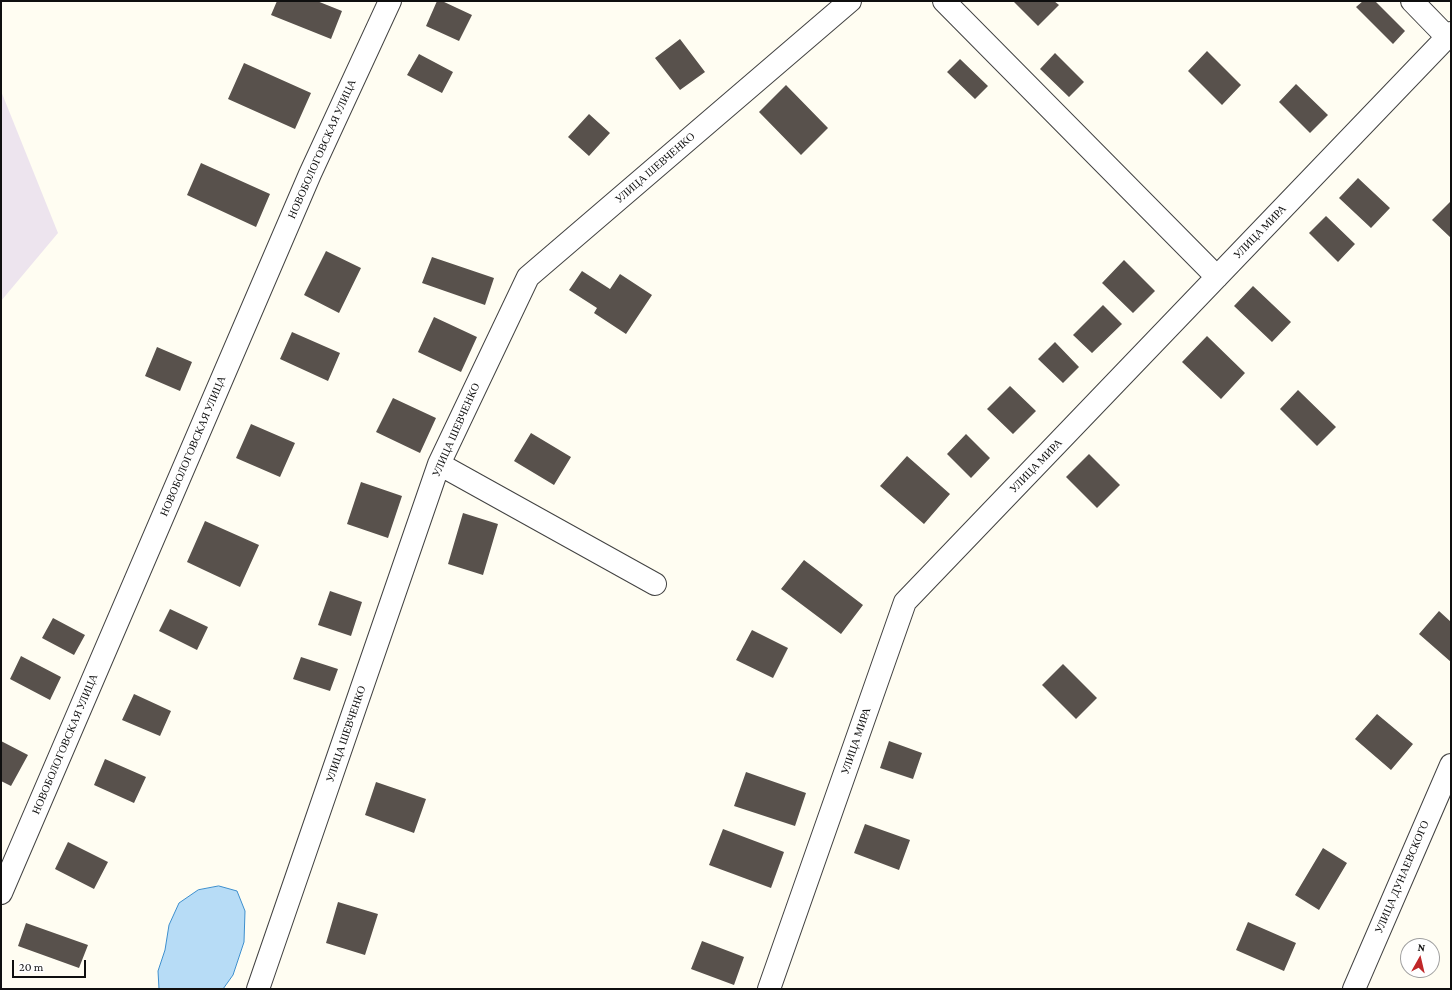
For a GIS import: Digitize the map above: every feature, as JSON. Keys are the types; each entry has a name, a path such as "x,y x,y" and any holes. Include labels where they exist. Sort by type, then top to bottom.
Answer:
{"street":[{"name":"НОВОБОЛОГОВСКАЯ УЛИЦА","path":"1,893 310,174 390,1"},
{"name":"УЛИЦА ШЕВЧЕНКО","path":"258,989 438,464 528,277 850,1"},
{"path":"944,1 1217,277"},
{"path":"1412,1 1449,35"},
{"name":"УЛИЦА МИРА","path":"769,989 905,602 1449,35"},
{"path":"438,464 655,584"},
{"name":"УЛИЦА ДУНАЕВСКОГО","path":"1354,989 1451,765"}],"shaded area":[{"path":"1,91 58,233 1,301"}],"water":[{"path":"219,886 237,891 245,911 244,942 233,975 223,989 159,989 158,971 165,950 169,925 179,903 198,890"}],"building":[{"path":"277,1 317,1 342,11 331,39 271,15"},
{"path":"437,1 442,1 472,15 459,41 426,26"},
{"path":"1013,1 1054,1 1059,5 1038,26"},
{"path":"1363,1 1375,1 1405,31 1393,44 1356,7"},
{"path":"680,39 705,72 680,90 655,58"},
{"path":"1207,51 1241,85 1222,105 1188,71"},
{"path":"1055,53 1084,82 1069,97 1040,69"},
{"path":"419,54 453,72 442,93 407,75"},
{"path":"960,59 988,86 975,99 947,72"},
{"path":"244,63 311,93 295,129 228,99"},
{"path":"1296,84 1328,115 1310,133 1279,102"},
{"path":"786,85 828,128 801,155 759,112"},
{"path":"589,114 610,133 589,156 568,137"},
{"path":"201,163 270,194 256,227 187,195"},
{"path":"1358,178 1390,208 1371,228 1339,198"},
{"path":"1451,201 1451,238 1432,220"},
{"path":"1326,216 1355,244 1338,262 1309,233"},
{"path":"326,251 361,268 339,313 304,295"},
{"path":"432,257 494,278 485,305 422,283"},
{"path":"1124,260 1155,291 1133,313 1102,283"},
{"path":"582,271 610,289 620,274 652,295 626,334 594,313 597,308 569,290"},
{"path":"1253,286 1291,322 1272,342 1234,306"},
{"path":"1103,305 1122,324 1092,353 1073,335"},
{"path":"434,317 477,337 461,372 418,352"},
{"path":"292,332 340,353 328,381 280,359"},
{"path":"1207,336 1245,373 1221,399 1182,362"},
{"path":"1055,342 1079,367 1063,383 1038,359"},
{"path":"157,347 192,362 180,391 145,376"},
{"path":"1010,386 1036,411 1013,434 987,409"},
{"path":"1298,390 1336,427 1317,446 1280,409"},
{"path":"393,398 436,418 420,453 376,432"},
{"path":"251,424 295,443 280,477 236,458"},
{"path":"531,433 571,457 554,485 514,461"},
{"path":"966,434 990,458 971,478 947,454"},
{"path":"1089,454 1120,485 1097,508 1066,477"},
{"path":"907,456 950,494 924,524 880,486"},
{"path":"361,482 402,496 388,538 347,524"},
{"path":"463,513 498,524 483,575 448,564"},
{"path":"205,521 259,545 240,587 187,562"},
{"path":"804,560 863,605 841,634 781,589"},
{"path":"330,591 362,602 351,636 318,625"},
{"path":"170,609 208,627 197,650 159,631"},
{"path":"1439,611 1451,622 1451,662 1419,634"},
{"path":"53,618 85,635 74,655 42,638"},
{"path":"752,630 788,648 773,678 736,660"},
{"path":"21,656 61,677 50,700 10,679"},
{"path":"301,657 338,669 330,691 293,679"},
{"path":"1063,664 1097,698 1076,719 1042,685"},
{"path":"134,694 171,711 160,736 122,720"},
{"path":"1377,714 1413,744 1391,770 1355,739"},
{"path":"1,741 28,755 11,786 1,781"},
{"path":"889,741 922,753 913,779 880,768"},
{"path":"105,759 146,777 134,803 94,785"},
{"path":"746,772 806,793 795,826 734,806"},
{"path":"376,782 426,799 414,833 365,815"},
{"path":"865,824 910,840 899,870 854,853"},
{"path":"723,829 784,852 771,888 709,865"},
{"path":"68,842 108,862 94,889 55,869"},
{"path":"1323,848 1347,863 1319,910 1295,895"},
{"path":"338,902 378,914 365,955 326,943"},
{"path":"1248,922 1296,943 1284,971 1236,950"},
{"path":"26,923 88,945 79,968 18,946"},
{"path":"702,941 744,957 734,985 691,969"}]}
